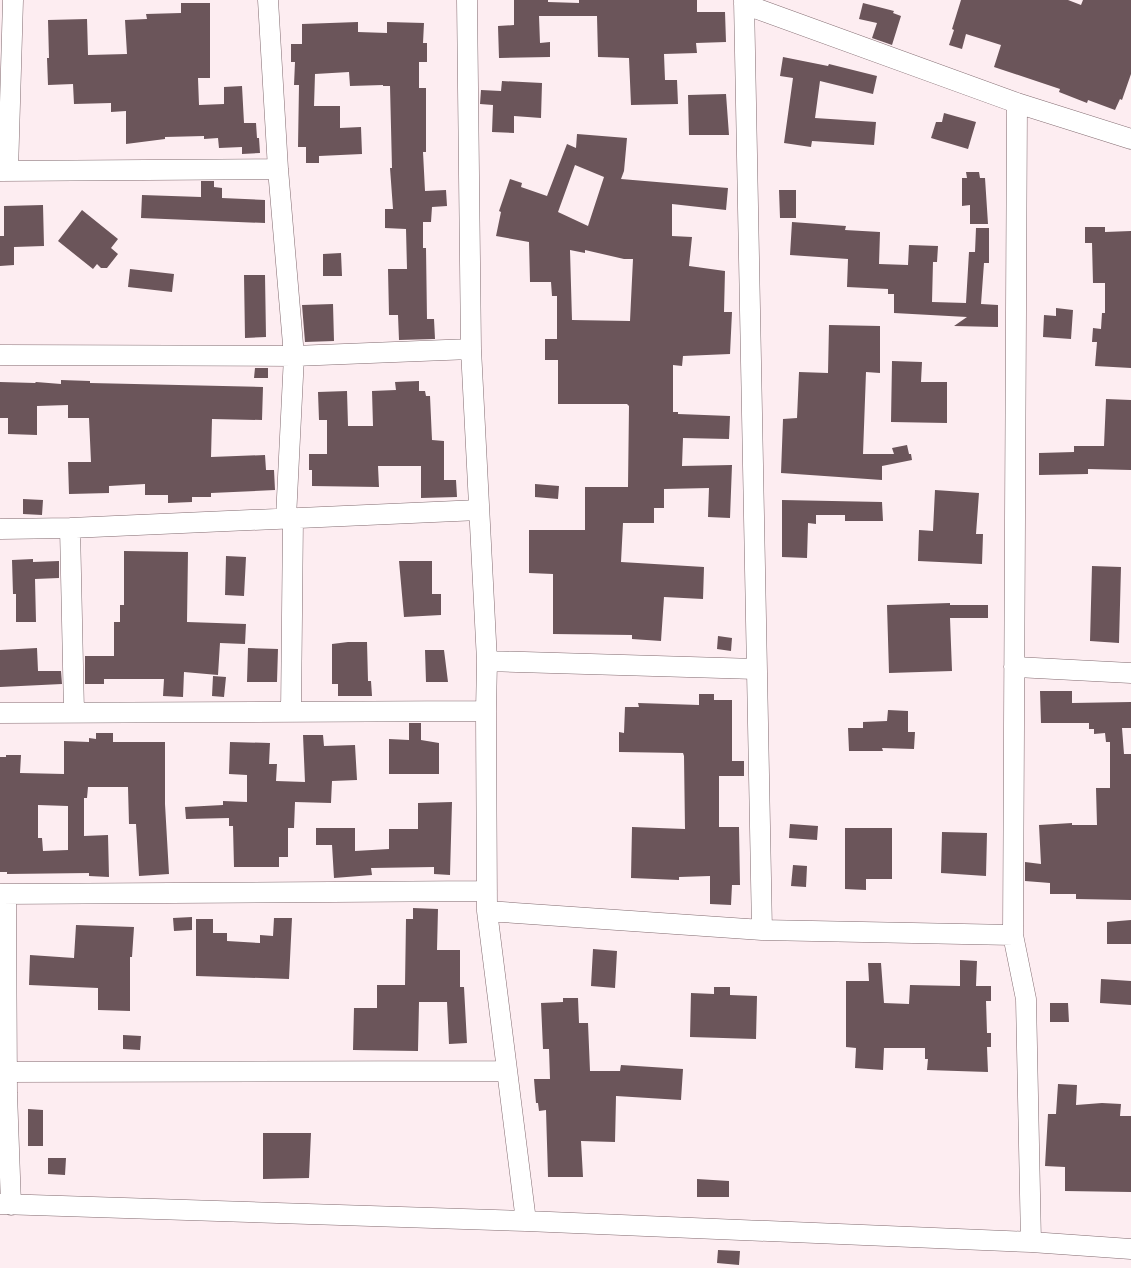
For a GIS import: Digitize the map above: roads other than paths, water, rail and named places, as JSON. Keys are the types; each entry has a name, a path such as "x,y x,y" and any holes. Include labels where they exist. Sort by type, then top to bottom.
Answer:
{"street":[{"path":"13,0 4,171 278,169"},
{"path":"268,0 278,169 294,356 289,518 291,712"},
{"path":"467,0 471,349 487,661 487,911 526,1221"},
{"path":"762,930 744,2 1017,103 1131,140"},
{"path":"1017,103 1013,935 1026,999 1031,1242"},
{"path":"0,354 294,356 471,349"},
{"path":"0,529 70,528 480,510"},
{"path":"70,528 74,712"},
{"path":"487,661 756,669"},
{"path":"1014,667 1131,673"},
{"path":"0,713 486,711"},
{"path":"487,891 3,894 3,1072 6,1205 526,1221 1031,1242 1131,1249"},
{"path":"487,911 762,930 1013,935"},
{"path":"3,1072 507,1071"}]}
